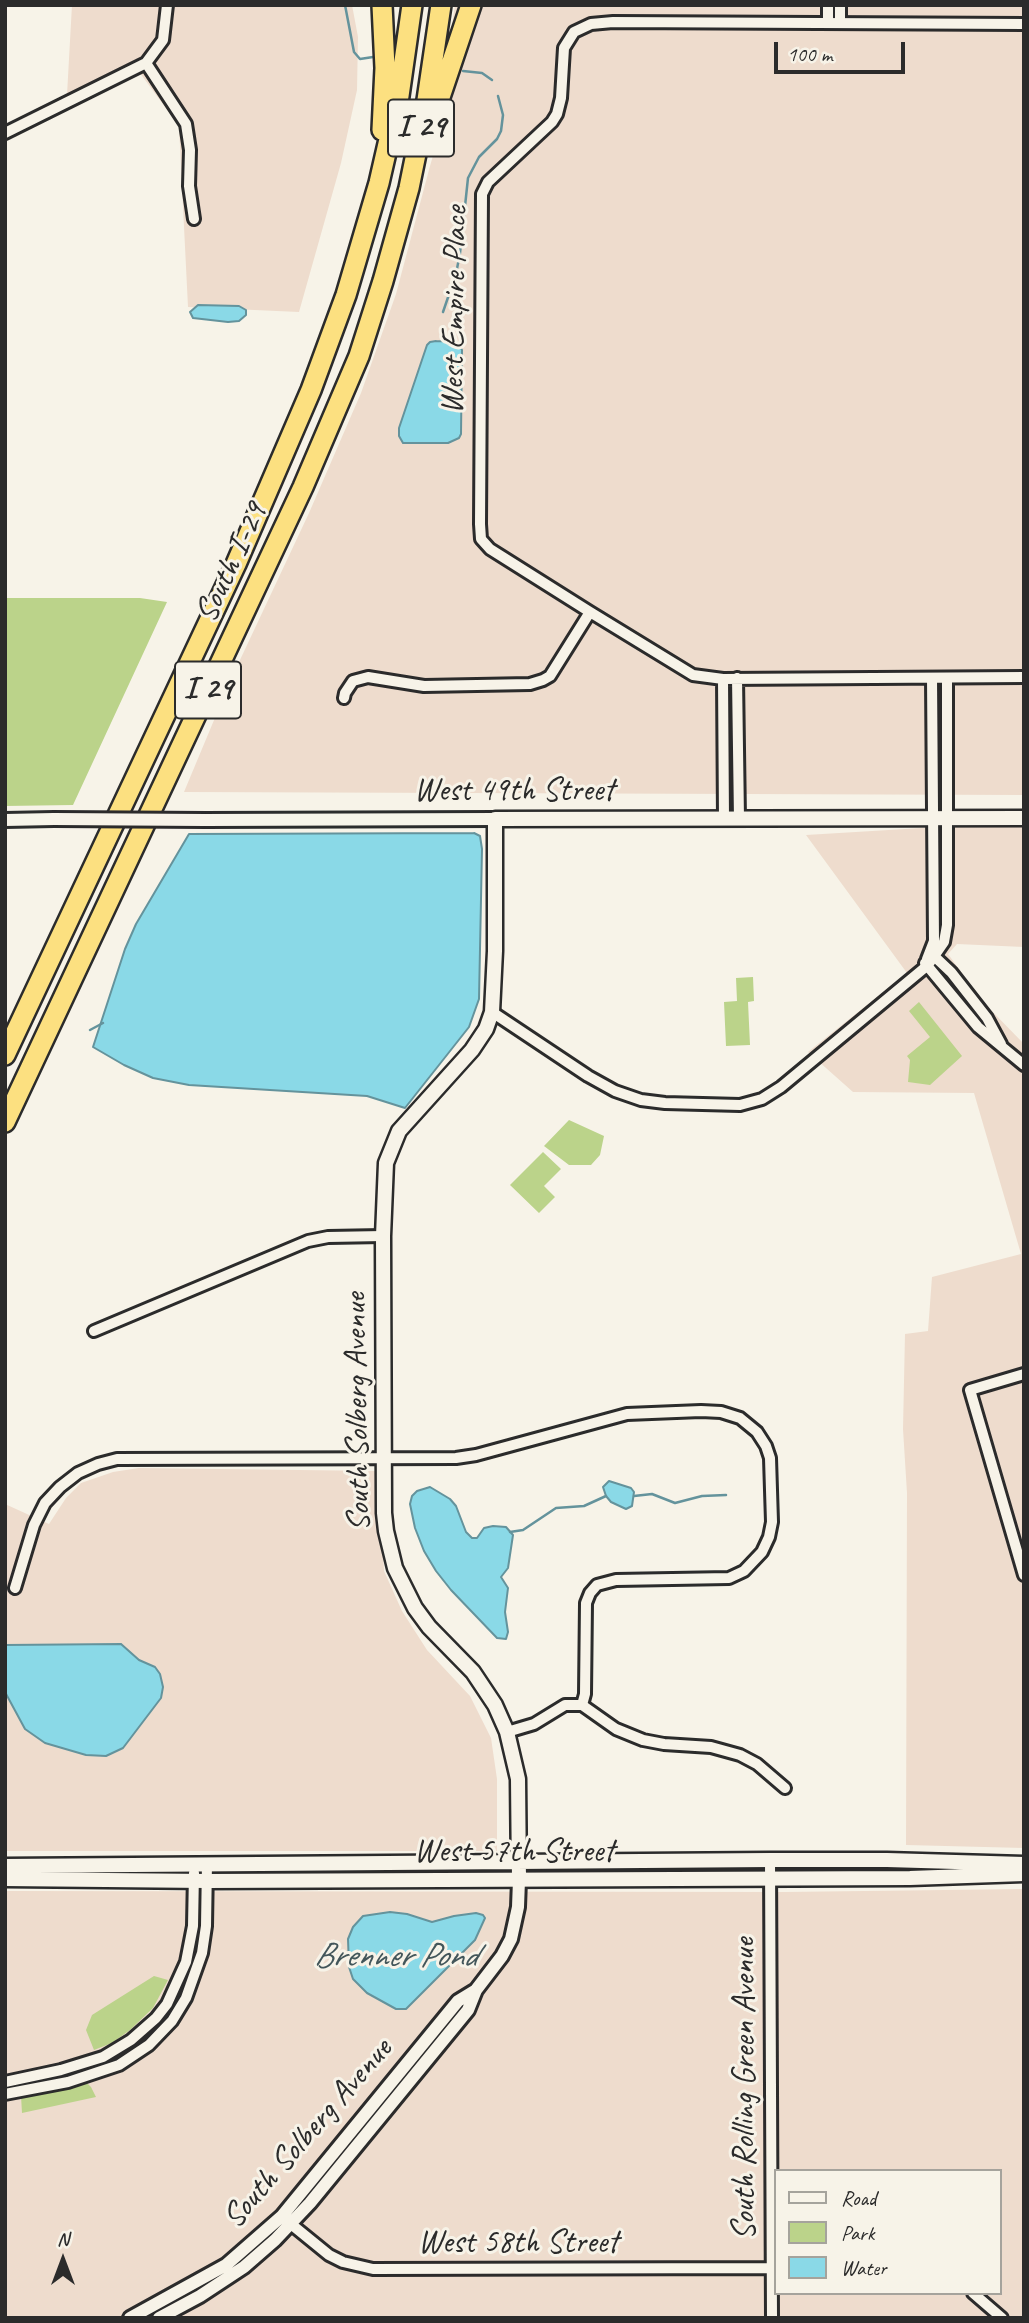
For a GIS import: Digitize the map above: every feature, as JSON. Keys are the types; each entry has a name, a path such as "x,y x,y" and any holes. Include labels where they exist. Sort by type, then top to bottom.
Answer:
{"highway":[{"path":"367,228 379,154 384,99 382,5"},
{"name":"South I-29","path":"5,1055 236,564 312,390 367,228 394,123 412,5"},
{"name":"South I-29","path":"5,1122 326,437 359,356 393,250 420,138 441,5"},
{"path":"393,250 471,5"}],"main road":[{"name":"West 49th Street","path":"495,819 1024,818"},
{"name":"South Solberg Avenue","path":"495,819 492,1012 486,1029 472,1050 408,1119 395,1139 386,1163 383,1236 384,1522 395,1568 415,1608 429,1627 473,1672 495,1705 507,1732 518,1779 519,1880"},
{"name":"West 57th Street","path":"5,1866 770,1860 1024,1864"},
{"name":"West 57th Street","path":"5,1880 910,1878 1024,1874"}],"street":[{"path":"5,133 146,63 163,40 167,5"},
{"path":"828,5 828,23"},
{"path":"841,5 841,23"},
{"name":"West Empire Place","path":"1024,24 612,22 582,27 574,32 564,48 561,98 557,114 484,187 481,207 481,539 490,549 693,675 723,679 1024,677"},
{"path":"146,63 186,124 190,150 189,186 194,219"},
{"path":"344,698 353,681 368,677 424,686 530,684 543,680 550,676 590,612"},
{"path":"731,819 737,678"},
{"path":"492,1012 588,1076 632,1098 665,1103 740,1105 762,1099 781,1087 928,961 944,942 947,925 932,678"},
{"path":"939,818 947,678"},
{"path":"723,679 731,819"},
{"name":"West 49th Street","path":"5,820 495,819"},
{"path":"928,961 978,1027 1024,1065"},
{"path":"93,1331 308,1241 327,1237 383,1236"},
{"path":"1024,1374 970,1390 1024,1575"},
{"path":"15,1588 34,1525 45,1503 78,1473 117,1459 465,1457 617,1416 647,1412 721,1412 740,1418 757,1432 766,1446 771,1464 772,1522 762,1552 744,1571 729,1578 608,1580 597,1585 587,1598 585,1610 585,1694 582,1705"},
{"path":"507,1732 534,1724 565,1705 582,1705 616,1729 643,1740 730,1751 757,1764 785,1788"},
{"name":"South Rolling Green Avenue","path":"770,1860 774,2208 772,2318"},
{"path":"5,2094 68,2082 101,2072 132,2057 172,2021 186,1998 199,1965 205,1935 200,1863"},
{"name":"South Solberg Avenue","path":"159,2318 233,2276 257,2257 468,2010 476,1990 502,1956 511,1939 518,1908 519,1880"},
{"path":"5,2082 61,2070 103,2057 131,2040 156,2018 167,2004 186,1962 201,1881"},
{"name":"South Solberg Avenue","path":"130,2318 226,2264 287,2220"},
{"name":"West 58th Street","path":"287,2220 329,2255 343,2262 373,2269 772,2268"},
{"path":"975,2295 1002,2318"}],"shaded area":[{"path":"72,5 352,5 358,37 357,90 341,163 299,312 188,307 179,126 137,69 71,105 67,95"},
{"path":"455,5 1024,5 1024,795 184,792 232,677 309,513 361,393 396,294 456,77 449,45"},
{"path":"955,826 1024,826 1024,947 957,944 948,954 985,1004 1024,1044 1024,1848 906,1845 907,1493 903,1429 905,1334 928,1331 932,1277 1021,1254 974,1093 853,1092 808,1052 907,973 806,835"},
{"path":"139,1468 379,1471 384,1571 402,1611 427,1650 470,1696 491,1738 497,1779 497,1851 5,1851 5,1504 49,1524 66,1498 81,1483 113,1472"},
{"path":"1024,1889 1024,2318 5,2318 5,1891 785,1892"}],"green space":[{"path":"5,598 140,598 167,602 73,805 5,806"},
{"path":"753,977 754,1001 748,1002 750,1045 726,1046 724,1002 737,1001 736,978"},
{"path":"919,1002 962,1056 930,1085 908,1082 910,1060 907,1056 930,1037 909,1011"},
{"path":"569,1120 604,1136 600,1155 591,1165 569,1165 544,1146"},
{"path":"543,1152 561,1169 544,1186 555,1197 539,1213 510,1185"},
{"path":"154,1976 168,1980 153,2008 112,2043 94,2050 86,2030 92,2015"},
{"path":"86,2082 96,2097 22,2113 21,2096"}],"water":[{"path":"198,305 239,306 246,310 246,315 239,321 228,322 193,318 190,312"},
{"path":"436,341 457,342 462,350 461,434 459,438 448,443 403,443 399,428 427,345"},
{"path":"474,833 480,836 482,849 479,999 469,1027 405,1108 367,1096 189,1085 153,1078 93,1047 125,949 136,924 189,834"},
{"path":"609,1481 631,1488 634,1492 632,1506 626,1509 611,1502 603,1487"},
{"path":"430,1487 450,1499 456,1506 466,1532 472,1538 477,1538 484,1528 493,1526 506,1527 513,1535 508,1568 501,1577 508,1588 506,1639 497,1638 451,1590 424,1551 410,1504 417,1491"},
{"path":"121,1644 139,1660 155,1667 163,1687 161,1698 123,1748 106,1756 86,1755 45,1743 25,1729 5,1692 5,1645"},
{"name":"Brenner Pond","path":"390,1912 432,1922 476,1913 485,1918 475,1940 406,2009 396,2009 367,1993 353,1979 349,1967 348,1939 353,1927 363,1916"}],"waterway":[{"path":"345,5 354,52 360,59 373,57"},
{"path":"463,71 482,73 492,80"},
{"path":"443,312 460,253 468,178 479,157 497,139 501,131 503,115 498,96"},
{"path":"90,1030 103,1023"},
{"path":"634,1496 652,1494 675,1503 702,1496 726,1495"},
{"path":"510,1532 523,1530 556,1508 584,1506 606,1496"}]}
